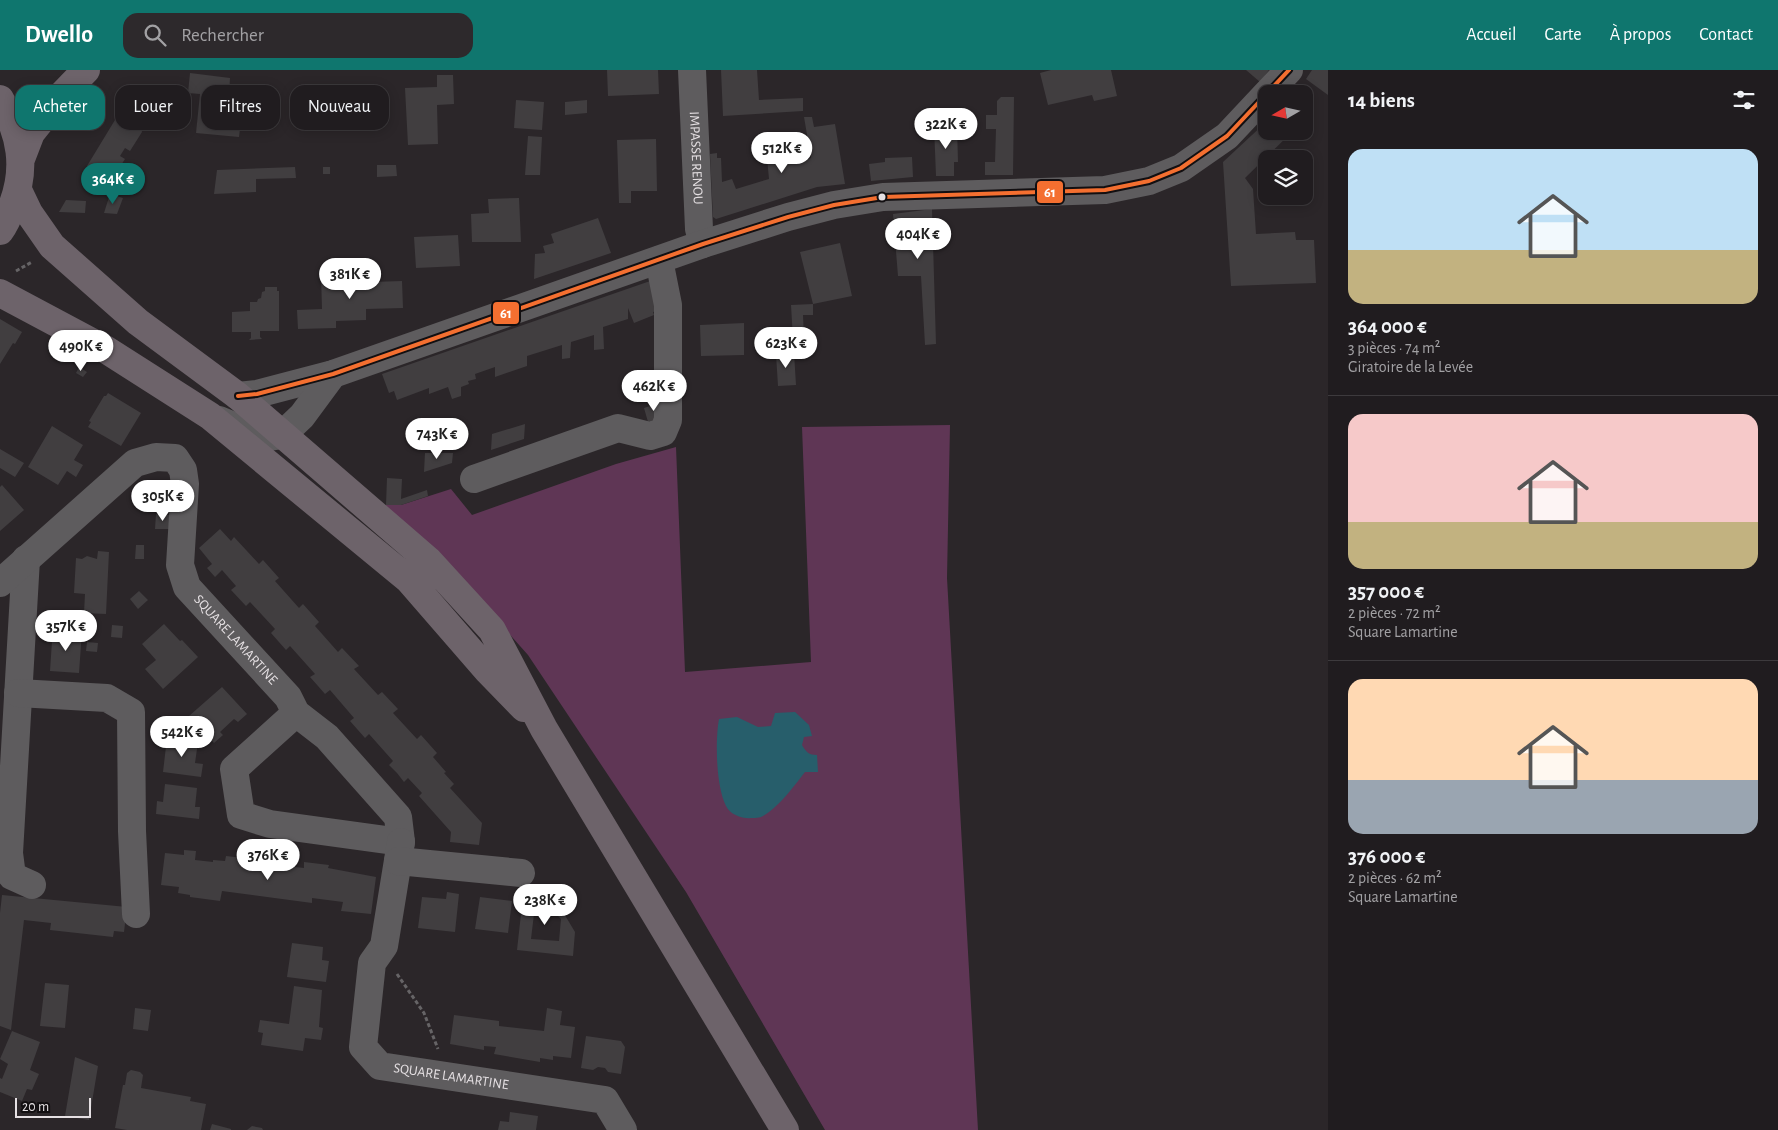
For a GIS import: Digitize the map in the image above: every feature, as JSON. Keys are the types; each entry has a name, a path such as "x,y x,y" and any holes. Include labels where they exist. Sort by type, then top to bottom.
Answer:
{"main road":[{"path":"0,231 5,225 18,190 21,159 31,133 59,98 86,70"},
{"path":"0,99 15,128 21,159"},
{"path":"18,190 29,213 52,246 138,322 238,396 428,560 492,630 544,729 785,1130"},
{"path":"0,293 105,349 210,416 409,580 488,671 544,729"}],"street":[{"name":"IMPASSE RENOU","path":"692,70 699,229 702,244"},
{"path":"238,396 257,394 333,374 702,244 788,217 834,205 883,197 1105,190 1149,181 1181,168 1227,136 1288,70"},
{"path":"474,480 618,428 650,436 664,432 668,420 668,305 659,260"},
{"path":"210,416 263,438 282,435 302,416 333,374"},
{"name":"SQUARE LAMARTINE","path":"0,583 135,463 156,457 175,458 183,470 185,484 180,565 187,588 288,697 296,713 327,737 398,818 399,851 384,946 372,963 363,1047 380,1066 605,1100 623,1130"},
{"path":"26,560 9,853 12,876 32,885"},
{"path":"18,693 107,698 131,712 132,831 136,914"},
{"path":"296,713 234,769 241,815 270,824 399,851 521,873"}],"path":[{"path":"15,271 38,258"},
{"path":"378,954 394,969 424,1013 447,1076"}],"shaded area":[{"path":"950,425 947,578 978,1130 825,1130 686,892 528,655 438,554 381,505 401,505 451,489 472,515 616,464 676,447 685,672 811,662 802,427"}],"water":[{"path":"795,712 809,725 812,736 804,737 802,745 808,753 817,755 818,772 805,772 780,802 762,817 745,818 737,816 726,806 720,787 717,751 719,719 737,717 758,727 771,726 775,713"}],"building":[{"path":"607,70 658,70 659,94 608,96"},
{"path":"721,70 757,70 759,100 803,98 803,111 723,116"},
{"path":"1051,70 1111,70 1117,96 1094,101 1092,95 1048,105 1040,73"},
{"path":"1246,70 1269,70 1260,82"},
{"path":"1312,70 1328,70 1328,95 1306,79"},
{"path":"190,73 230,78 230,85 201,85 201,130 240,130 239,137 196,133 200,94 191,93 191,85 189,85"},
{"path":"437,75 453,75 454,104 437,105 438,144 408,145 405,88 437,87"},
{"path":"1001,97 1014,97 1013,175 985,175 985,162 995,162 996,129 986,129 986,115 997,115 997,101"},
{"path":"516,100 544,102 542,130 514,128"},
{"path":"587,100 587,113 565,115 565,102"},
{"path":"934,115 941,115 941,122 934,122"},
{"path":"804,117 812,117 814,127 835,124 845,184 817,187 716,219 713,217 710,154 717,153 717,158 721,158 722,182 732,179 736,189 769,179 767,158 791,151 794,163 811,158"},
{"path":"115,120 115,130 142,130 130,151 125,148 120,156 125,159 112,179 109,180 87,166"},
{"path":"934,126 957,126 958,162 954,162 954,176 936,176"},
{"path":"1258,129 1258,140 1284,140 1274,150 1258,150 1258,165 1245,178 1253,189 1256,234 1295,232 1296,240 1314,240 1316,283 1231,286 1223,162"},
{"path":"528,136 542,137 540,175 525,175"},
{"path":"656,139 657,191 631,191 631,203 619,203 617,140"},
{"path":"912,157 913,177 871,181 869,164 885,162 885,158"},
{"path":"377,165 396,165 397,176 377,177"},
{"path":"295,167 296,178 256,179 256,192 214,194 217,170"},
{"path":"323,167 330,167 330,174 323,174"},
{"path":"110,194 123,198 117,214 104,213"},
{"path":"519,198 521,242 472,242 471,214 489,213 488,199"},
{"path":"66,200 86,201 85,213 59,212"},
{"path":"932,209 936,344 925,345 921,276 898,276 893,214"},
{"path":"598,218 611,253 534,279 535,254 545,253 543,246 554,243 551,234"},
{"path":"458,235 460,266 416,268 414,237"},
{"path":"840,243 852,296 813,304 800,252"},
{"path":"364,271 365,275 372,275 372,282 402,281 403,308 366,309 366,320 336,321 336,328 298,329 297,310 322,309 321,275 334,275 334,272"},
{"path":"656,279 662,310 653,312 654,315 634,323 628,308 628,319 603,327 604,349 594,350 594,335 571,342 570,358 562,359 562,345 527,356 527,366 495,377 495,367 475,374 476,379 468,381 469,384 461,387 461,396 452,399 448,387 429,394 429,388 397,400 394,391 389,393 382,374"},
{"path":"265,287 277,287 277,291 279,291 279,331 260,331 262,339 249,340 251,332 232,332 232,312 250,311 250,302 257,302 261,298"},
{"path":"813,304 813,315 803,315 804,338 793,339 791,305"},
{"path":"0,319 22,332 0,364"},
{"path":"744,323 744,355 701,356 700,325"},
{"path":"794,353 796,385 778,386 776,354"},
{"path":"79,367 87,372 83,377 76,373"},
{"path":"108,393 141,413 121,446 88,427 91,422 89,421 104,396"},
{"path":"659,403 663,417 648,422 644,408"},
{"path":"525,424 524,439 491,450 492,434"},
{"path":"52,426 83,445 74,460 83,465 76,477 67,471 58,485 28,467"},
{"path":"0,449 24,463 15,477 0,468"},
{"path":"425,453 453,453 452,463 424,472"},
{"path":"387,478 402,479 401,499 427,490 428,496 401,505 386,505"},
{"path":"2,485 24,510 0,531 0,487"},
{"path":"156,514 171,515 170,529 155,529"},
{"path":"220,529 231,541 234,537 259,564 263,560 279,578 275,581 299,608 303,604 319,622 315,626 338,652 342,648 359,666 354,669 378,695 382,692 398,709 393,713 417,739 421,735 437,753 433,757 454,784 450,788 482,823 479,845 450,842 451,832 419,796 422,793 408,778 404,782 389,765 393,761 369,734 365,738 350,721 354,718 330,690 325,694 310,677 315,674 290,646 286,650 271,633 275,629 250,602 246,606 231,590 236,586 222,570 215,577 207,568 212,564 199,548"},
{"path":"136,545 144,545 144,559 135,559"},
{"path":"98,551 109,552 106,614 84,613 85,594 74,593 76,558 82,559 87,556 97,559"},
{"path":"139,591 148,600 138,609 130,599"},
{"path":"164,624 198,657 163,689 145,669 156,660 142,644"},
{"path":"112,625 123,626 122,638 111,637"},
{"path":"57,630 82,631 79,673 50,671 52,641 56,641"},
{"path":"87,642 98,643 97,652 86,651"},
{"path":"222,687 247,714 238,722 234,719 220,732 223,735 214,743 189,716"},
{"path":"167,738 198,742 195,763 203,764 201,777 163,772"},
{"path":"165,784 197,788 195,807 200,807 199,819 156,814 157,801 163,802"},
{"path":"184,850 196,851 195,860 225,861 226,856 243,858 244,855 269,858 268,864 304,868 304,862 329,865 328,868 376,877 371,914 341,911 343,902 312,898 312,903 222,891 220,901 190,897 190,895 178,893 179,887 161,885 165,853 184,855"},
{"path":"548,887 575,932 573,956 517,950 522,905 525,905 526,890 538,891","holes":["534,914 558,916 561,919 559,941 531,939"]},
{"path":"447,892 459,894 455,932 418,928 422,897 446,899"},
{"path":"2,895 127,907 124,932 114,931 113,937 50,930 51,923 24,920 11,1030 0,1026 0,913"},
{"path":"480,897 512,901 508,933 475,929"},
{"path":"292,943 323,947 322,960 329,961 326,982 287,977"},
{"path":"45,983 69,985 65,1028 40,1026"},
{"path":"294,986 322,990 319,1027 323,1028 321,1040 305,1038 303,1051 261,1045 263,1033 258,1032 260,1020 289,1024"},
{"path":"135,1008 151,1010 148,1031 133,1029"},
{"path":"547,1008 562,1011 560,1025 575,1027 571,1058 553,1056 553,1060 540,1058 540,1062 494,1054 496,1047 484,1046 484,1050 450,1044 454,1015 499,1021 499,1026 544,1031"},
{"path":"12,1031 40,1042 30,1070 39,1074 32,1090 27,1089 22,1101 0,1092 0,1078 2,1079 8,1064 0,1059"},
{"path":"586,1036 621,1041 625,1047 621,1074 608,1072 605,1068 598,1067 593,1070 581,1068"},
{"path":"75,1057 98,1066 89,1120 65,1116"},
{"path":"131,1070 140,1072 143,1075 141,1088 191,1097 190,1101 206,1104 201,1130 127,1130 115,1128 123,1085 125,1085 127,1073"},
{"path":"510,1112 538,1116 536,1130 498,1130 500,1121 509,1122"},
{"path":"212,1124 231,1129 231,1130 210,1130"},
{"path":"252,1126 262,1128 263,1130 247,1130"}],"transit line":[{"name":"61","path":"238,396 257,394 333,374 703,244 788,217 834,205 883,197 1105,190 1149,181 1181,168 1227,136 1289,70"}]}
